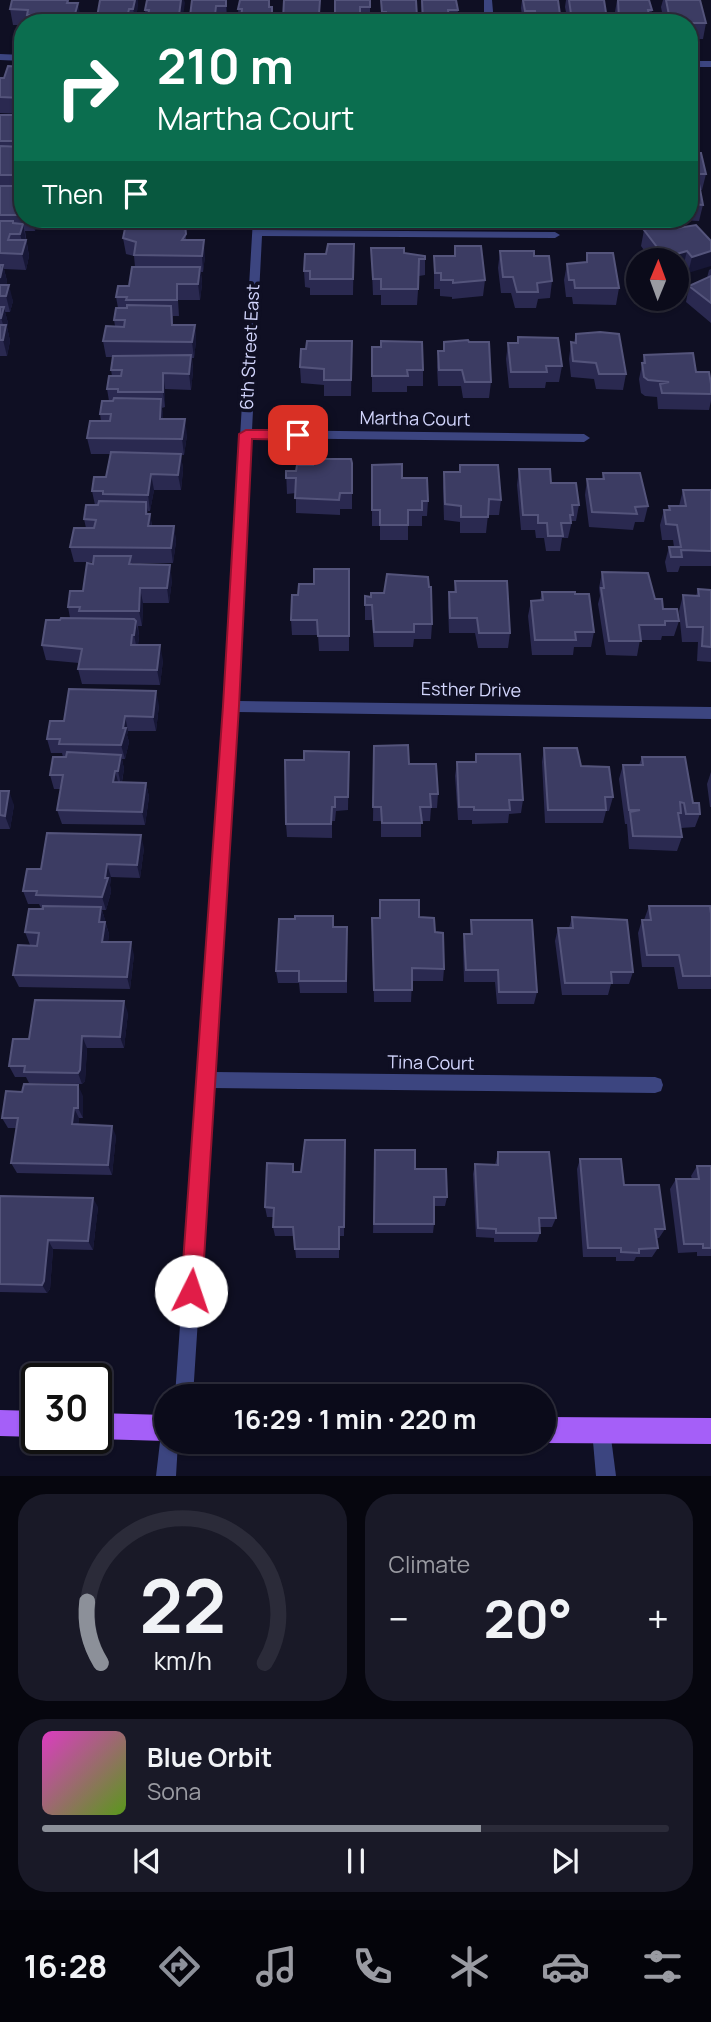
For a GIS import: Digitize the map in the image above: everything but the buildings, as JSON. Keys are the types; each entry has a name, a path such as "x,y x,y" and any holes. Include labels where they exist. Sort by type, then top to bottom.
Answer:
{"main road":[{"path":"0,1423 21,1424"},
{"path":"112,1426 154,1428"},
{"path":"556,1430 711,1431"}],"street":[{"name":"6th Street East","path":"185,1384 231,706 257,228"},
{"path":"323,228 555,235"},
{"name":"Martha Court","path":"246,434 584,438"},
{"name":"Esther Drive","path":"231,706 711,713"},
{"name":"Tina Court","path":"206,1080 655,1085"},
{"path":"601,1430 606,1476"},
{"path":"166,1476 168,1454"}],"route":[{"path":"191,1291 231,706 246,434 298,435"}]}
